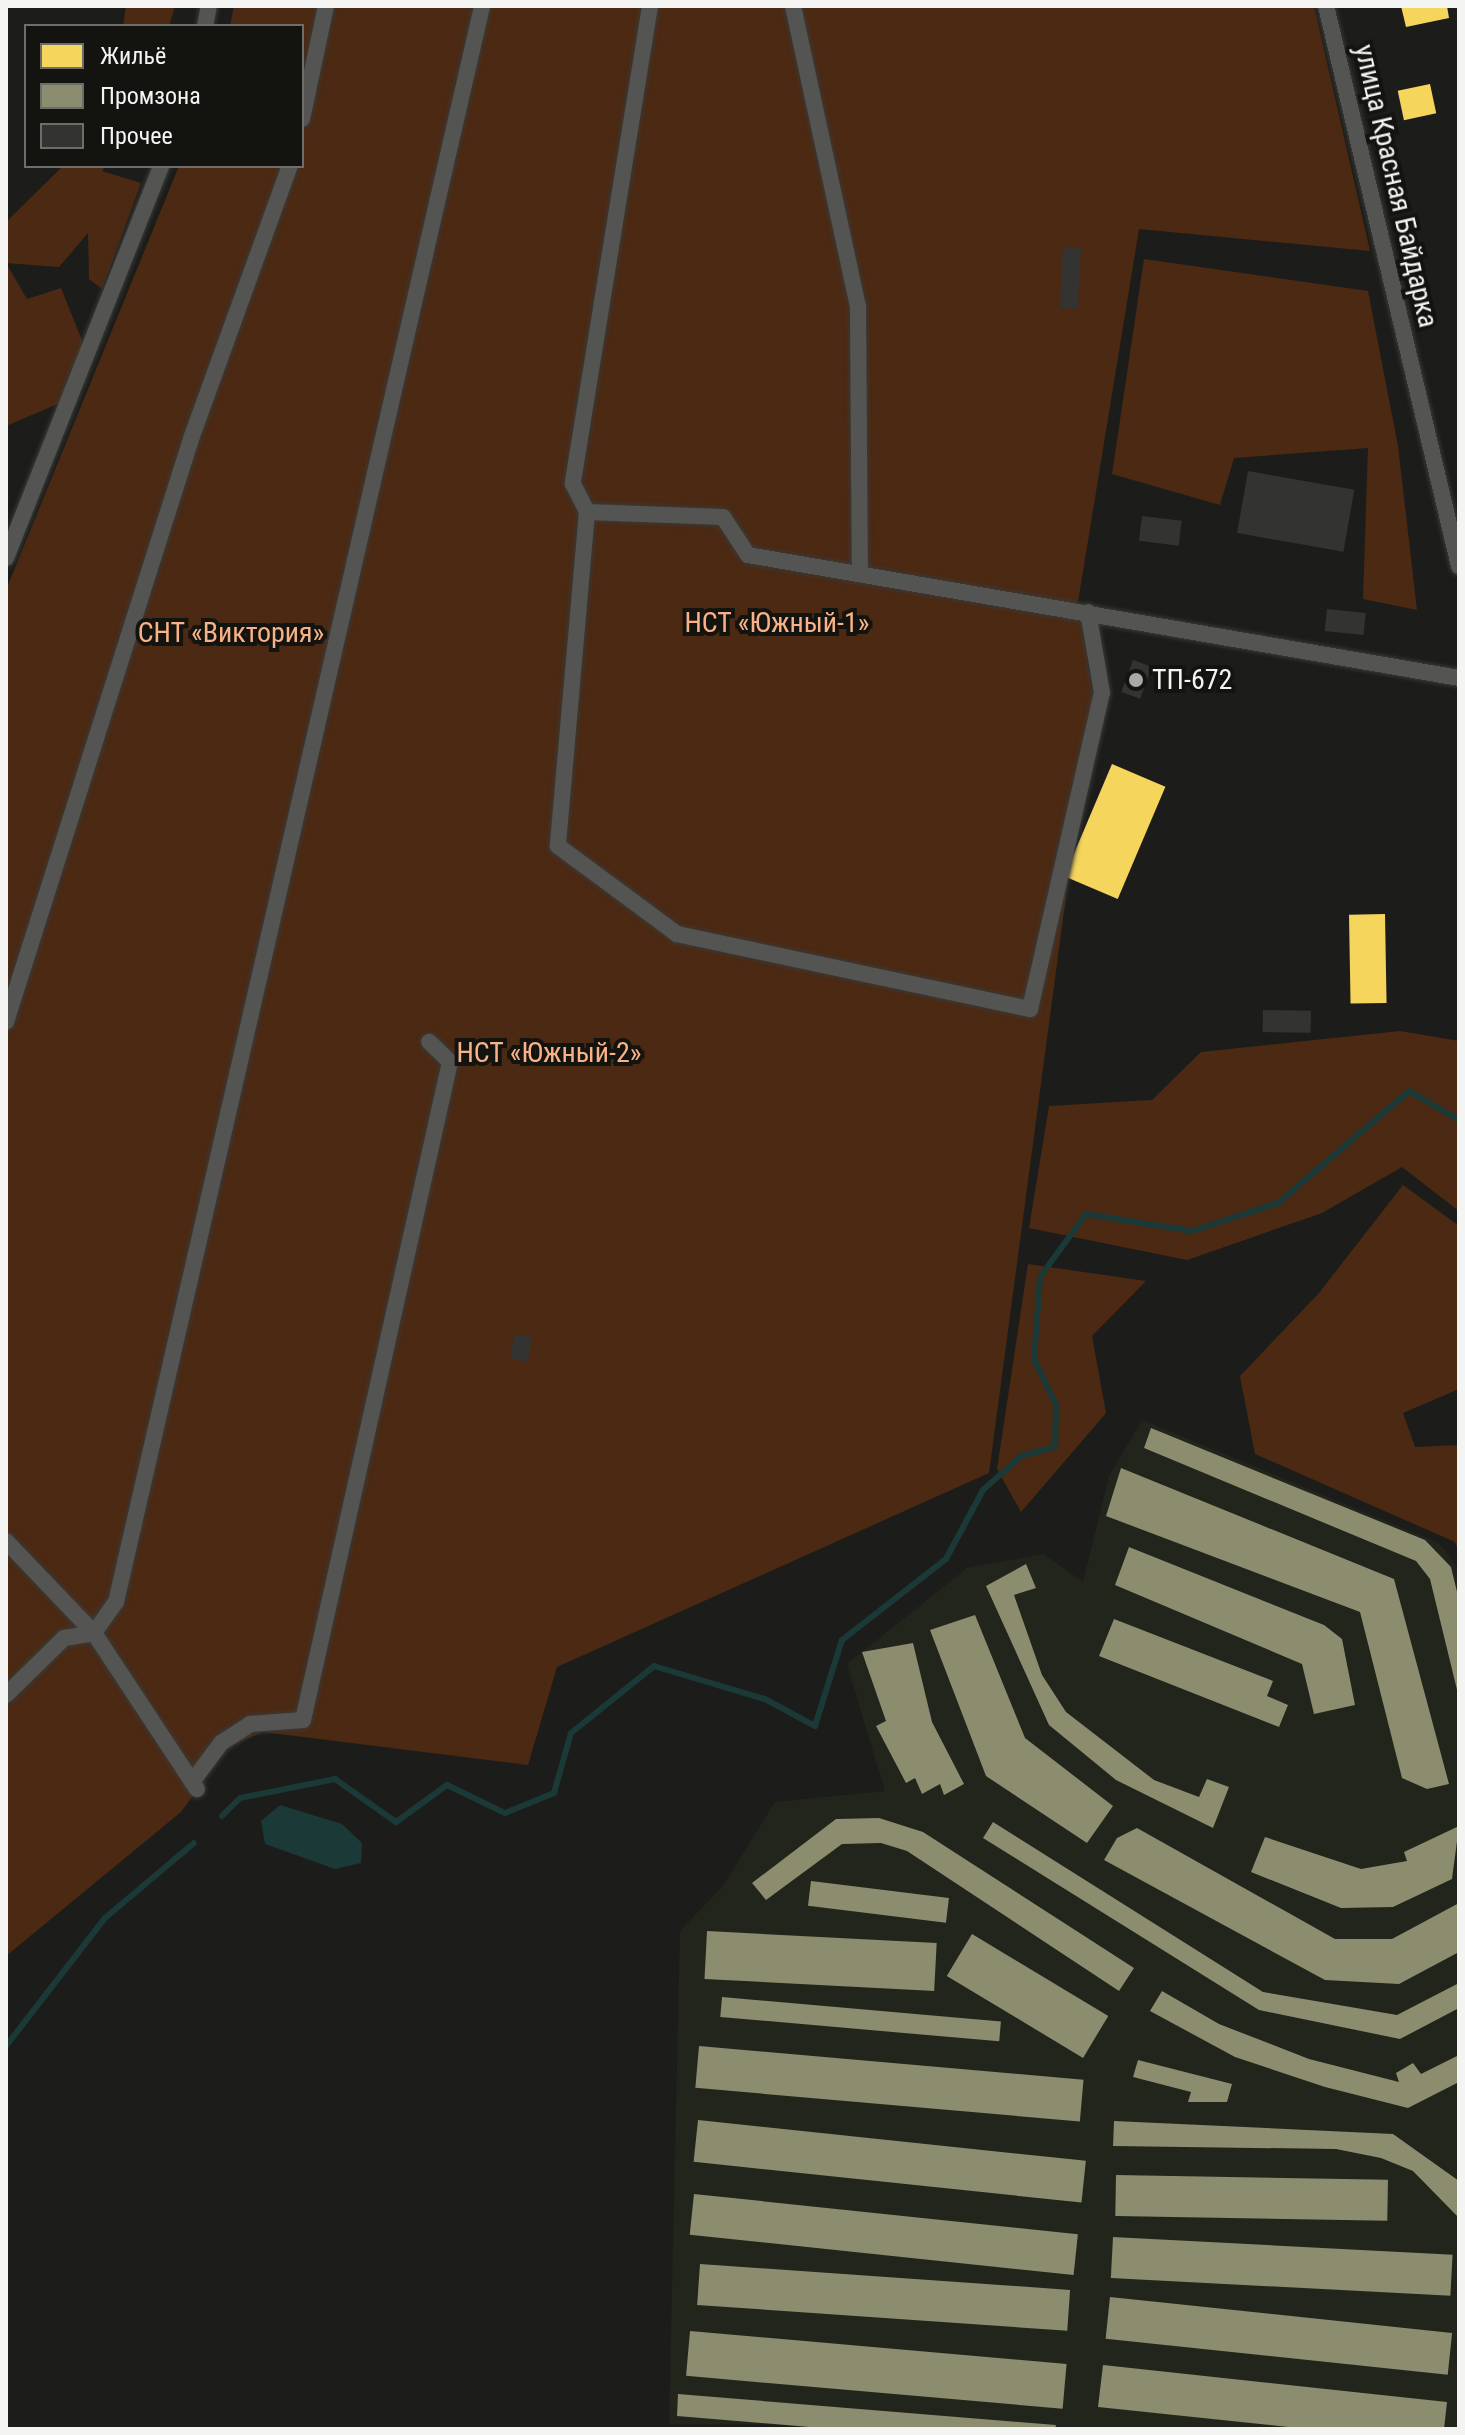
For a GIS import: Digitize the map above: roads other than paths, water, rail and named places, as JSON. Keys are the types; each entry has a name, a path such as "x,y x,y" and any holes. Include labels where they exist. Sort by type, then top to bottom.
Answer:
{"street":[{"path":"304,110 326,6"},
{"path":"6,1695 64,1638 94,1633 116,1602 482,6"},
{"path":"650,6 573,484 587,512 558,846 677,934 779,960 1030,1009 1102,693 1088,612"},
{"path":"793,6 858,307 860,573"},
{"name":"улица Красная Байдарка","path":"1326,6 1459,566"},
{"path":"6,558 160,168"},
{"path":"6,1022 187,450 289,168"},
{"path":"587,512 723,517 748,555 1459,678"},
{"path":"6,1541 94,1633 194,1786 221,1743 250,1724 303,1720 450,1062 429,1042"}],"water":[{"path":"280,1805 342,1824 362,1843 361,1863 335,1869 265,1844 261,1821"}],"waterway":[{"path":"222,1816 240,1798 335,1779 396,1822 447,1785 505,1813 554,1793 571,1733 654,1666 765,1699 815,1726 842,1640 946,1559 983,1490 1021,1456 1055,1447 1056,1405 1034,1359 1040,1277 1086,1214 1192,1231 1278,1203 1409,1091 1459,1120"},
{"path":"6,2046 105,1918 194,1843"}],"place":[{"name":"ТП-672","path":"1136,680"}],"park label":[{"name":"НСТ «Южный-1»","path":"777,623"},
{"name":"СНТ «Виктория»","path":"231,633"},
{"name":"НСТ «Южный-2»","path":"549,1053"}]}
